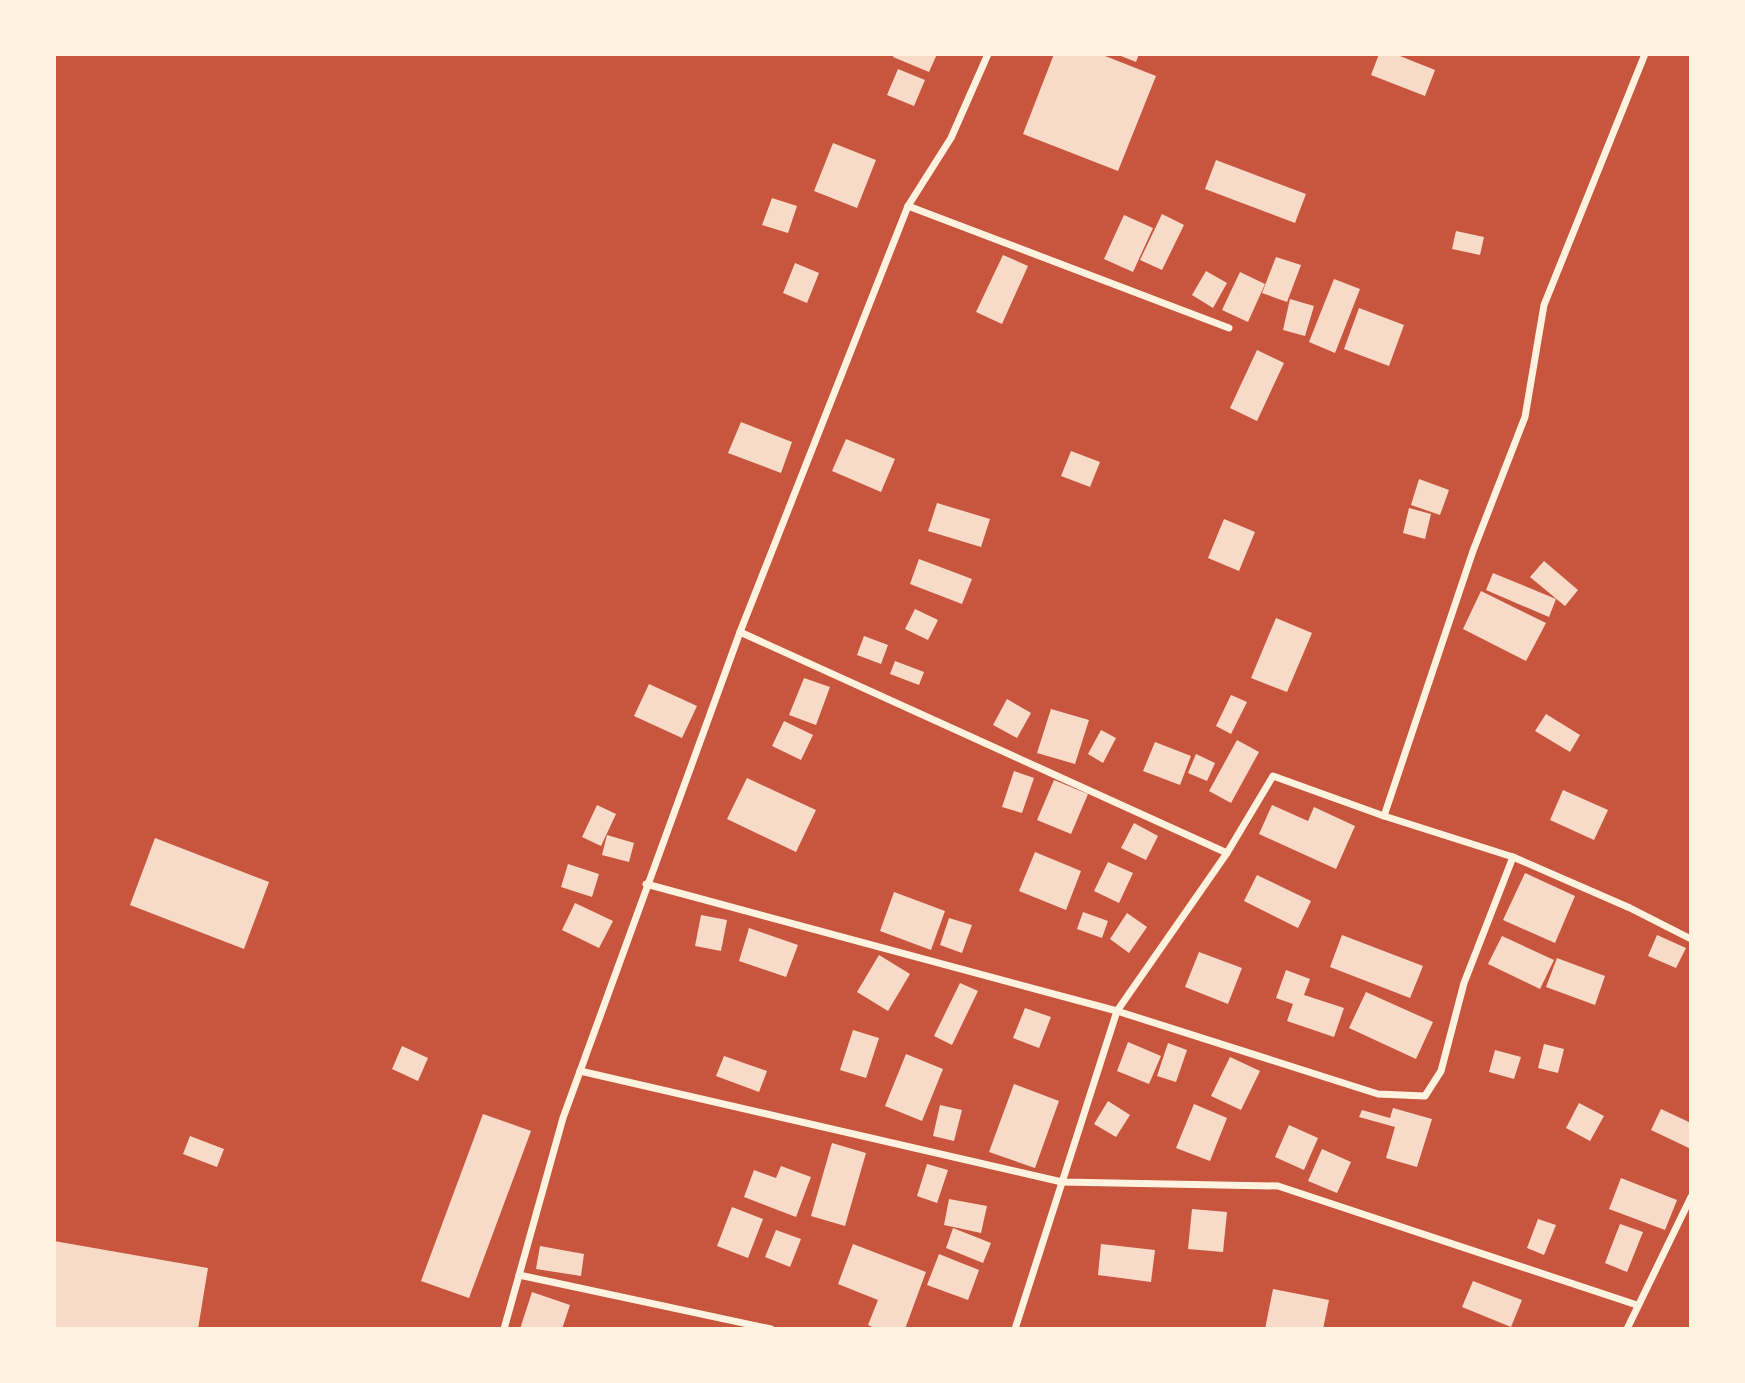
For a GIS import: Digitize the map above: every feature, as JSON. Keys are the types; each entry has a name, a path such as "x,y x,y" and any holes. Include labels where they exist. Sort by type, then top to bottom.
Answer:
{"street":[{"path":"505,1329 563,1118 740,632 908,206 951,138 988,54"},
{"path":"1384,816 1473,551 1525,417 1544,305 1645,54"},
{"path":"908,206 1229,328"},
{"path":"740,632 1227,853"},
{"path":"1015,1329 1117,1011 1227,853 1272,776 1384,816 1513,857 1630,908 1691,939"},
{"path":"646,884 1117,1011 1378,1094 1425,1096 1441,1071 1464,983 1513,857"},
{"path":"580,1070 1062,1182 1278,1186 1637,1305"},
{"path":"1627,1329 1691,1197"},
{"path":"519,1275 771,1329"}],"building":[{"path":"894,54 937,54 929,72 893,57"},
{"path":"1054,54 1100,54 1156,76 1118,171 1023,134"},
{"path":"1116,54 1139,54 1136,62"},
{"path":"1379,54 1395,54 1435,70 1425,96 1371,75"},
{"path":"898,69 925,80 914,106 887,95"},
{"path":"833,143 876,160 857,208 814,191"},
{"path":"1216,160 1306,194 1295,223 1205,189"},
{"path":"772,198 797,206 788,233 762,225"},
{"path":"1162,214 1184,225 1162,270 1140,260"},
{"path":"1124,215 1153,228 1133,272 1104,259"},
{"path":"1456,231 1484,237 1480,255 1452,249"},
{"path":"1003,255 1028,266 1002,324 976,312"},
{"path":"1276,257 1301,265 1287,302 1262,293"},
{"path":"795,263 819,273 807,303 783,293"},
{"path":"1206,271 1227,283 1213,308 1192,295"},
{"path":"1240,272 1265,284 1248,322 1222,310"},
{"path":"1334,279 1360,289 1335,353 1309,342"},
{"path":"1290,299 1314,306 1305,336 1283,330"},
{"path":"1359,308 1404,325 1389,366 1344,349"},
{"path":"1257,350 1284,363 1257,421 1230,408"},
{"path":"741,422 792,442 781,473 728,453"},
{"path":"846,439 895,459 881,492 832,471"},
{"path":"1071,451 1100,462 1090,487 1061,476"},
{"path":"1419,479 1449,490 1440,515 1411,505"},
{"path":"937,503 990,519 981,547 928,531"},
{"path":"1409,508 1431,514 1425,539 1403,533"},
{"path":"1224,519 1255,532 1239,571 1208,558"},
{"path":"919,559 972,579 962,604 910,584"},
{"path":"1544,561 1578,590 1565,606 1530,577"},
{"path":"1493,573 1556,599 1549,617 1486,590"},
{"path":"1481,591 1546,623 1526,661 1463,629"},
{"path":"915,609 938,620 928,640 905,629"},
{"path":"1276,618 1312,633 1287,692 1251,678"},
{"path":"864,636 888,645 881,664 857,655"},
{"path":"895,661 924,672 919,685 890,674"},
{"path":"804,678 830,687 816,725 789,715"},
{"path":"649,684 697,706 682,738 634,716"},
{"path":"1231,695 1247,702 1231,734 1216,726"},
{"path":"1007,699 1031,713 1017,738 993,725"},
{"path":"1051,709 1089,720 1075,764 1037,753"},
{"path":"1546,714 1580,735 1570,752 1535,731"},
{"path":"784,721 813,735 801,760 772,746"},
{"path":"1101,730 1116,738 1103,763 1088,754"},
{"path":"1237,740 1259,752 1231,803 1209,791"},
{"path":"1155,742 1191,756 1180,785 1143,771"},
{"path":"1196,754 1215,763 1207,781 1188,773"},
{"path":"1014,771 1034,778 1022,813 1002,807"},
{"path":"747,778 816,810 796,852 727,819"},
{"path":"1054,780 1088,794 1071,834 1037,820"},
{"path":"1563,790 1608,810 1594,840 1550,820"},
{"path":"597,805 616,814 601,846 582,837"},
{"path":"1272,805 1308,821 1314,807 1355,826 1336,869 1259,834"},
{"path":"1134,823 1158,836 1146,860 1121,848"},
{"path":"607,835 634,843 629,862 602,855"},
{"path":"155,838 269,882 244,949 130,905"},
{"path":"1035,852 1081,871 1066,910 1019,891"},
{"path":"1108,862 1133,873 1119,903 1094,891"},
{"path":"568,864 599,874 592,897 561,887"},
{"path":"1525,873 1575,896 1555,943 1503,920"},
{"path":"1257,875 1311,901 1298,928 1244,901"},
{"path":"894,892 945,911 931,950 880,931"},
{"path":"575,903 613,921 599,948 562,930"},
{"path":"1083,912 1108,921 1102,938 1077,929"},
{"path":"1127,913 1147,927 1129,953 1110,939"},
{"path":"701,915 727,920 721,951 695,946"},
{"path":"949,918 972,925 962,953 940,945"},
{"path":"749,928 798,945 786,977 739,961"},
{"path":"1342,935 1423,966 1410,998 1330,967"},
{"path":"1657,935 1686,948 1676,968 1648,956"},
{"path":"1502,936 1554,960 1540,989 1488,964"},
{"path":"1199,952 1242,968 1228,1004 1185,987"},
{"path":"879,955 910,974 888,1011 857,992"},
{"path":"1557,958 1605,976 1595,1005 1546,987"},
{"path":"1286,970 1310,979 1304,995 1344,1008 1334,1037 1287,1021 1293,1004 1276,998"},
{"path":"960,983 978,991 952,1045 934,1036"},
{"path":"1366,992 1433,1022 1416,1059 1349,1028"},
{"path":"1025,1008 1051,1017 1039,1048 1013,1038"},
{"path":"853,1030 879,1038 866,1078 840,1070"},
{"path":"1128,1042 1161,1056 1149,1084 1117,1071"},
{"path":"1168,1043 1187,1050 1176,1082 1157,1076"},
{"path":"1544,1044 1564,1049 1558,1073 1538,1068"},
{"path":"402,1046 428,1058 418,1081 392,1069"},
{"path":"1495,1050 1521,1057 1514,1079 1489,1072"},
{"path":"906,1054 943,1069 922,1121 885,1106"},
{"path":"724,1056 767,1071 759,1092 716,1076"},
{"path":"1230,1057 1260,1071 1241,1110 1211,1096"},
{"path":"1014,1084 1059,1101 1035,1168 989,1152"},
{"path":"1108,1101 1130,1115 1116,1137 1094,1124"},
{"path":"1579,1103 1604,1116 1590,1141 1566,1128"},
{"path":"1194,1104 1227,1118 1210,1161 1176,1148"},
{"path":"940,1105 962,1110 954,1141 933,1136"},
{"path":"1393,1108 1432,1119 1417,1167 1386,1158 1395,1127 1359,1117 1362,1110 1390,1118"},
{"path":"1661,1109 1691,1123 1691,1149 1651,1130"},
{"path":"483,1114 531,1131 469,1298 421,1281"},
{"path":"1289,1125 1318,1138 1304,1170 1275,1157"},
{"path":"190,1136 224,1149 217,1167 183,1154"},
{"path":"832,1143 866,1153 845,1226 811,1216"},
{"path":"1322,1149 1351,1162 1337,1193 1308,1181"},
{"path":"927,1164 948,1170 937,1203 917,1196"},
{"path":"781,1166 811,1177 796,1217 744,1197 754,1170 776,1178"},
{"path":"1621,1178 1677,1200 1665,1230 1609,1209"},
{"path":"949,1199 987,1206 981,1233 944,1225"},
{"path":"732,1207 763,1219 748,1258 717,1246"},
{"path":"1192,1209 1227,1212 1223,1252 1188,1249"},
{"path":"1538,1219 1556,1225 1544,1255 1527,1248"},
{"path":"1620,1224 1643,1232 1627,1272 1605,1263"},
{"path":"953,1228 991,1243 983,1263 946,1248"},
{"path":"776,1230 801,1239 790,1267 765,1257"},
{"path":"54,1241 208,1268 198,1329 54,1329"},
{"path":"853,1244 926,1272 905,1329 877,1329 868,1325 878,1300 838,1284"},
{"path":"1101,1244 1155,1250 1151,1282 1098,1275"},
{"path":"540,1246 584,1254 581,1276 536,1269"},
{"path":"939,1254 979,1270 968,1300 927,1285"},
{"path":"1473,1281 1522,1300 1511,1327 1462,1307"},
{"path":"1273,1289 1329,1300 1323,1329 1265,1329"},
{"path":"532,1292 570,1305 562,1329 520,1329"}]}
